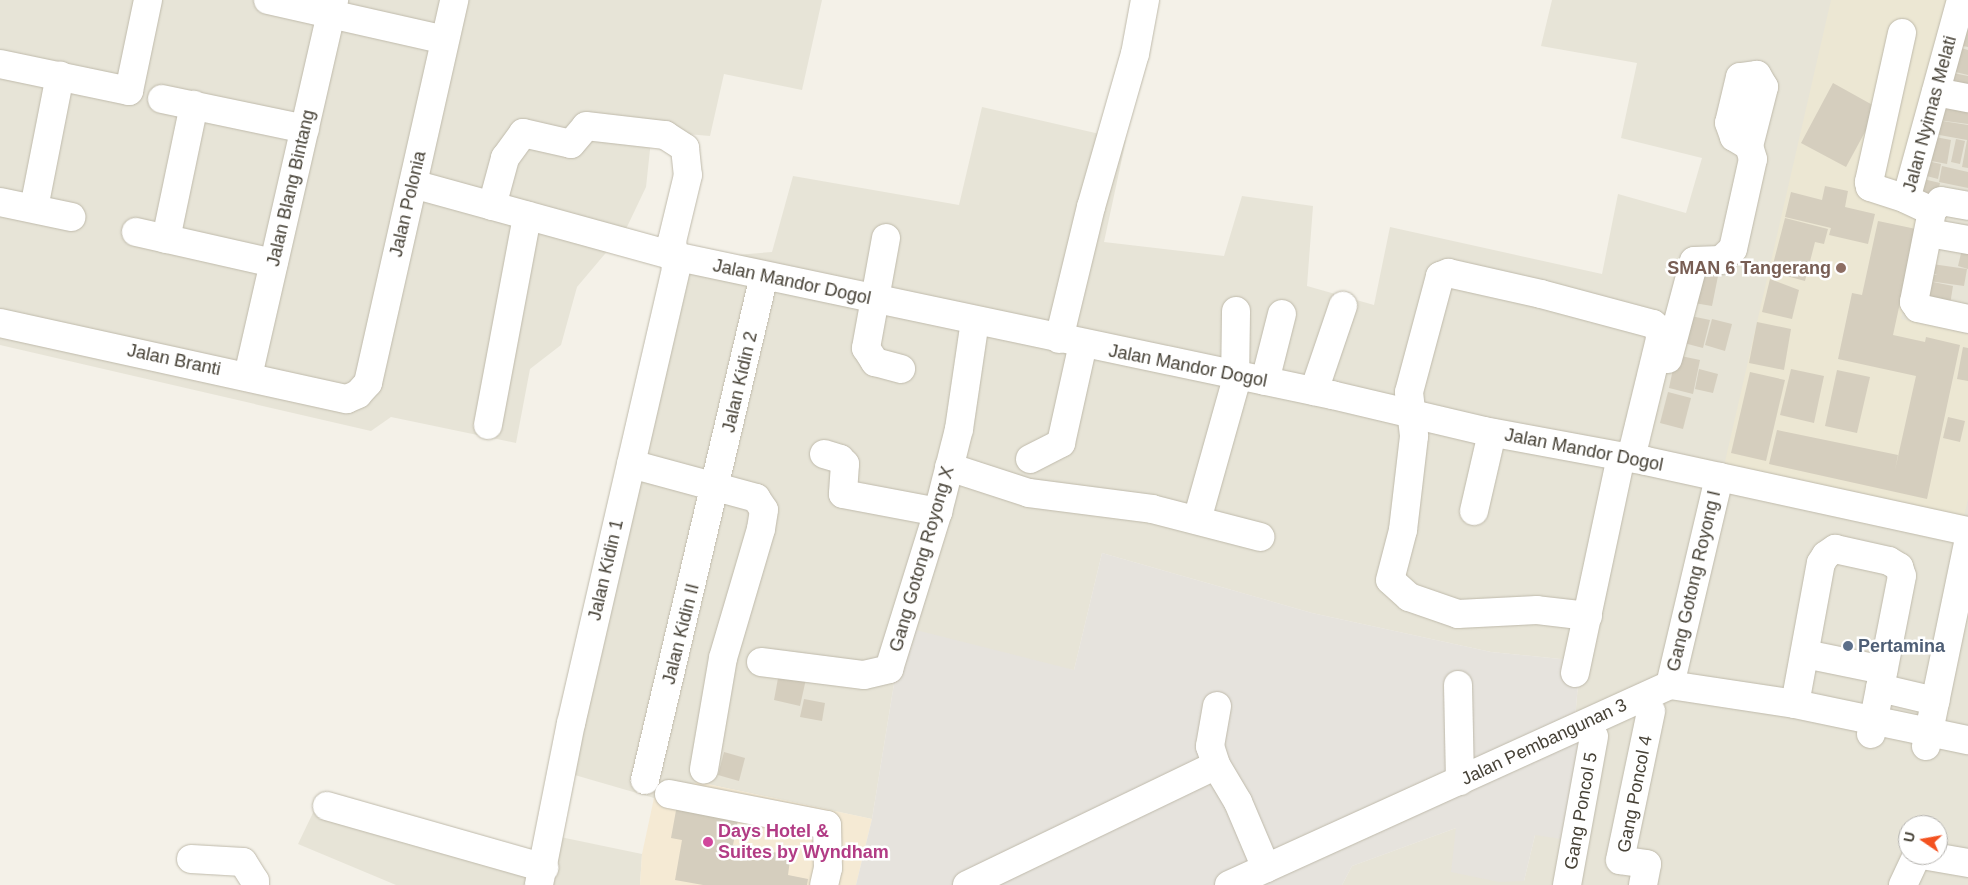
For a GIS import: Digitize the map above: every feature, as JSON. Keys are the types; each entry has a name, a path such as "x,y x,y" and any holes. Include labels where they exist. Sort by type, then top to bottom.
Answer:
{"street":[{"path":"0,64 128,91 148,0"},
{"path":"268,0 333,7 445,40"},
{"name":"Jalan Polonia","path":"347,399 358,394 368,383 454,0"},
{"path":"1030,459 1061,443 1071,342 1091,207 1135,54 1144,0"},
{"name":"Jalan Nyimas Melati","path":"1961,0 1906,199 1930,222 1968,240"},
{"name":"Jalan Blang Bintang","path":"248,376 333,7"},
{"path":"1902,33 1869,182 1870,187 1906,199"},
{"path":"34,208 60,76"},
{"path":"1936,92 1968,98"},
{"path":"162,99 305,129"},
{"path":"166,239 194,105"},
{"name":"Jalan Kidin 1","path":"492,206 505,158 523,133 571,144 586,126 665,135 685,148 688,175 672,242 676,269 571,723 541,876"},
{"path":"1575,673 1588,616 1688,273 1694,261 1721,260 1733,249 1753,159 1749,146"},
{"name":"Jalan Mandor Dogol","path":"412,184 674,256 1071,342 1314,391 1492,433 1633,458 1968,531"},
{"path":"1968,206 1941,201 1930,222 1914,302 1918,308 1968,319"},
{"path":"0,202 71,217"},
{"path":"488,425 528,216"},
{"path":"136,232 274,263"},
{"path":"886,238 866,348 875,362 901,369"},
{"path":"1588,616 1537,610 1458,614 1409,596 1390,580 1403,530 1414,436 1409,392 1442,274 1541,294 1652,324 1659,329 1660,339 1633,458"},
{"name":"Jalan Kidin 2","path":"716,488 764,276"},
{"path":"1314,391 1343,306"},
{"path":"1197,520 1221,445 1235,385 1233,375 1236,311"},
{"path":"1265,381 1282,314"},
{"name":"Gang Gotong Royong X","path":"761,662 864,676 889,669 938,512 958,429 975,321"},
{"name":"Jalan Branti","path":"0,323 347,399"},
{"path":"1474,511 1492,433"},
{"path":"824,454 840,459 845,464 843,494 938,512"},
{"path":"631,464 756,498 764,510 761,529 724,658 704,769"},
{"path":"949,467 1029,493 1152,509 1260,537"},
{"name":"Gang Gotong Royong I","path":"1670,685 1719,477"},
{"name":"Jalan Kidin II","path":"645,780 716,488"},
{"path":"1927,738 1968,544"},
{"path":"1795,704 1821,563 1826,554 1835,549 1899,566 1902,576 1872,727"},
{"path":"1805,654 1882,679 1935,701"},
{"path":"1458,685 1460,781"},
{"path":"1670,685 1795,704 1872,727 1927,738 1968,740"},
{"name":"Jalan Pembangunan 3","path":"1229,885 1268,876 1534,754 1670,685"},
{"name":"Jalan Pembangunan 3","path":"1268,876 1460,781 1534,754 1594,736 1651,711 1683,702 1872,727"},
{"path":"1217,706 1210,746 1216,765 1238,802 1268,876"},
{"name":"Gang Poncol 4","path":"1643,885 1647,864 1620,860 1651,711"},
{"name":"Gang Poncol 5","path":"1567,885 1594,736"},
{"path":"1927,738 1968,755"},
{"path":"967,885 1216,765"},
{"path":"669,794 827,825 828,868 824,885"},
{"path":"328,806 541,876"},
{"path":"190,859 243,862 256,881 255,885"},
{"path":"1948,860 1968,863"},
{"path":"1903,885 1912,865"}],"shaded area":[{"path":"0,0 822,0 802,90 724,74 710,136 652,131 646,187 626,229 577,287 561,345 530,369 516,443 391,417 371,431 0,345"},
{"path":"1552,0 1968,0 1968,885 1342,885 1352,866 1456,828 1524,881 1535,835 1575,719 1580,661 1491,652 1312,613 1102,553 1074,670 899,653 872,819 698,782 654,798 554,769 672,260 772,252 793,176 959,205 982,107 1126,140 1104,242 1224,256 1242,196 1313,206 1307,286 1374,305 1390,227 1602,274 1618,194 1686,213 1702,158 1621,138 1637,63 1541,46"},
{"name":"SMAN 6 Tangerang","path":"1831,0 1948,0 1899,211 1924,217 1901,319 1968,334 1968,499 1963,521 1724,466"},
{"path":"1102,553 1312,613 1491,652 1580,661 1575,719 1593,757 1575,841 1535,835 1524,881 1499,882 1451,872 1456,828 1352,866 1342,885 856,885 872,819 899,653 908,628 1074,670"},
{"path":"698,782 872,819 856,885 640,885 642,854 654,798"},
{"path":"323,792 447,831 533,867 541,833 642,854 640,885 396,885 298,844"}],"building":[{"path":"1956,24 1968,26 1968,47 1952,44"},
{"path":"1953,46 1968,50 1968,75 1947,70"},
{"path":"1948,72 1968,76 1968,97 1944,92"},
{"path":"1833,83 1878,108 1846,167 1801,143"},
{"path":"1942,95 1968,99 1968,124 1938,120"},
{"path":"1936,120 1968,125 1968,168 1962,167 1967,140 1934,134"},
{"path":"1925,135 1951,140 1947,164 1921,159"},
{"path":"1956,139 1965,141 1960,164 1951,162"},
{"path":"1922,160 1941,164 1938,179 1919,174"},
{"path":"1942,166 1968,172 1968,188 1939,182"},
{"path":"1919,178 1940,183 1936,199 1915,194"},
{"path":"1825,186 1848,191 1845,207 1875,214 1868,244 1829,235 1831,228 1785,217 1791,192 1822,200"},
{"path":"1785,218 1828,229 1824,244 1815,242 1805,281 1771,272"},
{"path":"1878,221 1916,229 1893,335 1925,342 1926,337 1960,345 1927,499 1769,464 1777,430 1898,455 1895,470 1916,376 1838,359 1852,293 1862,295"},
{"path":"1963,245 1968,246 1968,269 1958,266"},
{"path":"1932,264 1967,269 1964,286 1929,281 1930,275 1937,275 1931,272"},
{"path":"1694,271 1718,276 1712,306 1688,302"},
{"path":"1770,279 1799,290 1792,319 1762,312"},
{"path":"1928,281 1953,286 1949,311 1923,307"},
{"path":"1686,315 1710,320 1703,348 1680,342"},
{"path":"1712,319 1732,324 1725,351 1705,345"},
{"path":"1757,322 1791,329 1784,370 1749,363"},
{"path":"1963,347 1968,348 1968,381 1957,379"},
{"path":"1676,355 1700,360 1693,394 1669,388"},
{"path":"1699,369 1718,374 1713,393 1695,389"},
{"path":"1791,369 1824,376 1814,423 1780,415"},
{"path":"1837,370 1870,377 1857,433 1825,426"},
{"path":"1750,372 1785,380 1766,461 1731,453"},
{"path":"1668,392 1691,398 1683,429 1660,423"},
{"path":"1948,417 1965,421 1960,442 1943,438"},
{"path":"779,673 806,679 800,706 774,700"},
{"path":"804,699 825,703 822,721 800,717"},
{"path":"724,752 745,758 739,781 718,775"},
{"name":"Days Hotel & Suites by Wyndham","path":"677,805 740,810 733,845 784,854 790,860 788,875 808,879 807,885 703,885 675,880 682,840 671,838"}],"place":[{"name":"SMAN 6 Tangerang","path":"1841,268"},
{"name":"Pertamina","path":"1848,646"},
{"name":"Days Hotel & Suites by Wyndham","path":"708,842"}]}
